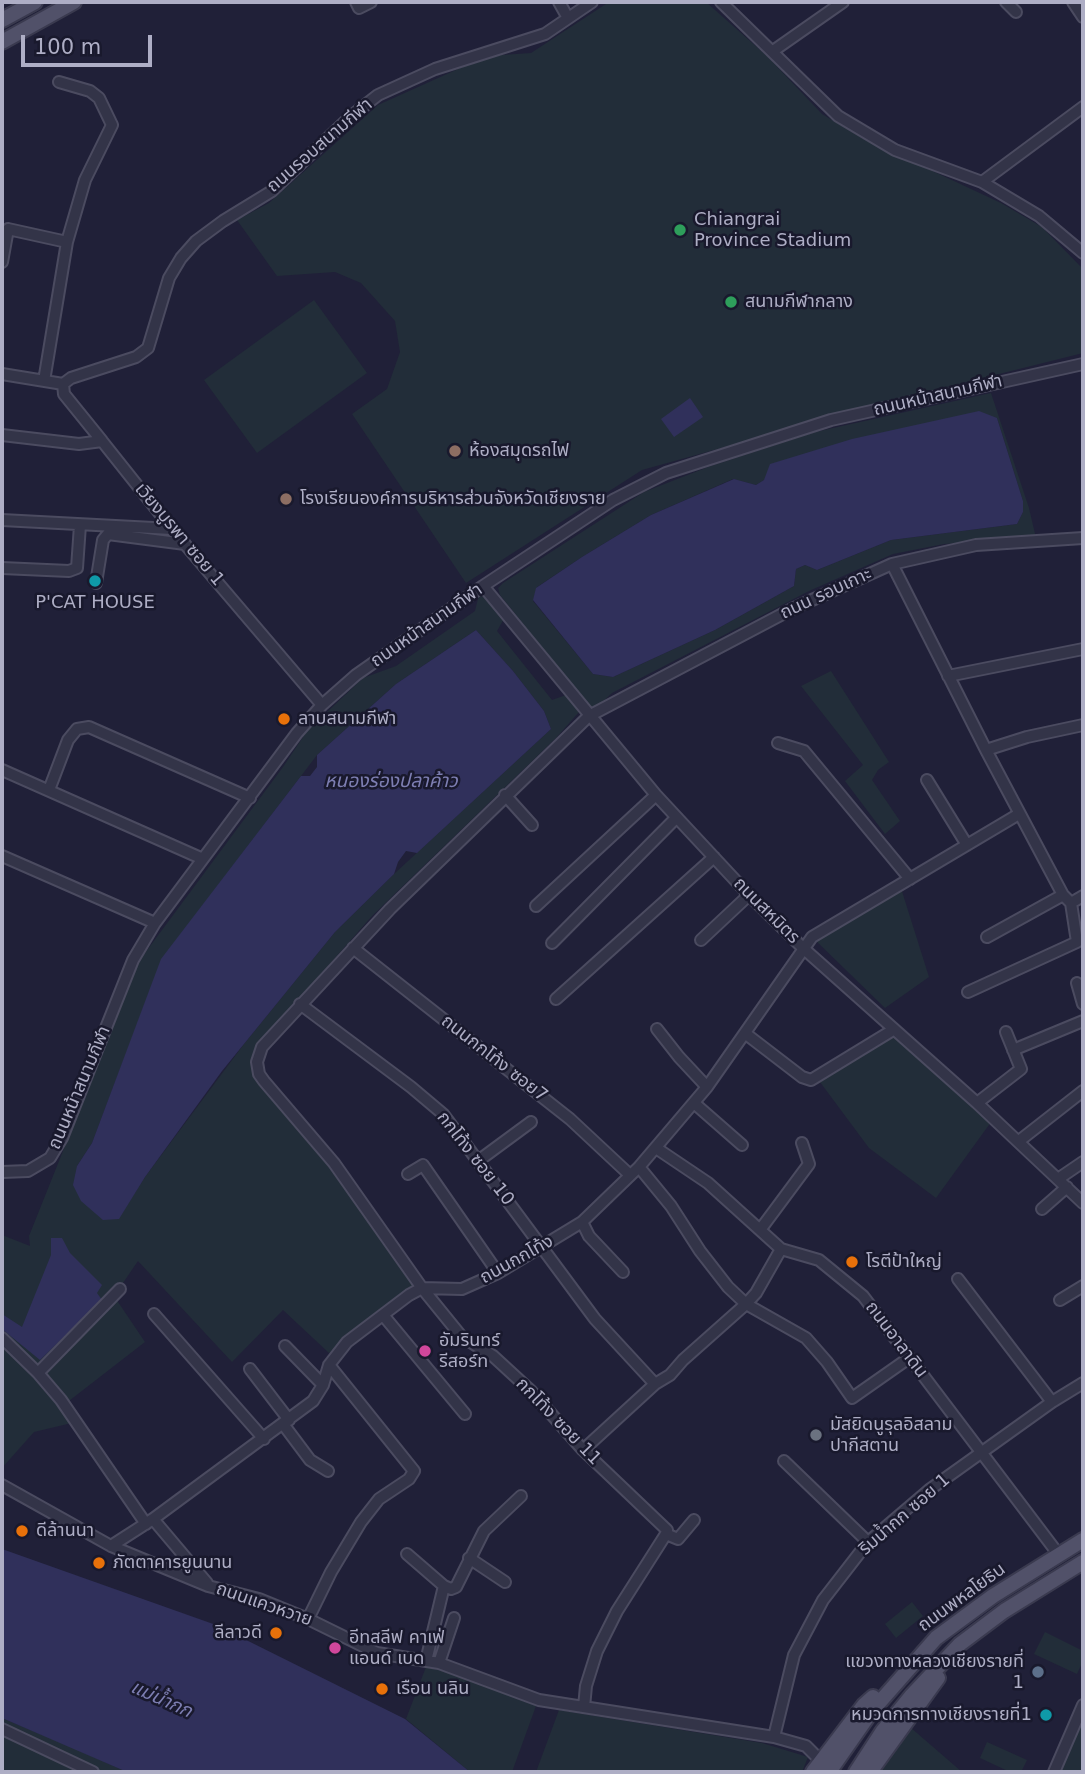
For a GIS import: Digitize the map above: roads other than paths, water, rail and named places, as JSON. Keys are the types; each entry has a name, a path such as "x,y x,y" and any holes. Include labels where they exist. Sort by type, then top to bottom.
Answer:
{"main road":[{"path":"2,20 35,2"},
{"path":"2,42 74,2"},
{"name":"ถนนพหลโยธิน","path":"821,1768 864,1705 957,1621 1083,1539"},
{"name":"ถนนพหลโยธิน","path":"856,1772 881,1732 948,1657 981,1627 1083,1562"},
{"path":"870,1772 937,1680 948,1657"}],"street":[{"path":"356,2 359,8 371,2"},
{"path":"559,2 568,18"},
{"name":"ถนนรอบสนามกีฬา","path":"64,384 71,379 136,358 148,348 169,278 196,241 223,220 272,191 350,117 378,96 435,69 545,34 592,2"},
{"path":"721,2 838,116 895,150 982,182 1039,216 1083,253"},
{"path":"773,51 843,2"},
{"path":"1006,2 1016,12"},
{"path":"1073,2 1083,17"},
{"path":"44,381 67,243 85,180 113,125 99,98 90,91 59,82"},
{"path":"982,182 1083,107"},
{"path":"2,262 8,229 67,243"},
{"name":"ถนนหน้าสนามกีฬา","path":"2,1172 28,1171 50,1158 62,1138 133,960 155,923 297,733 322,705 356,675 613,500 666,472 831,420 1083,364"},
{"path":"2,374 64,384 64,394 102,440 79,444 2,435"},
{"name":"เวียงบูรพา ซอย 1","path":"102,440 172,529 322,705"},
{"path":"2,520 172,529"},
{"path":"2,568 69,571 77,568 80,525"},
{"path":"96,583 103,540 108,534 185,544"},
{"name":"ถนน รอบเกาะ","path":"300,1004 505,795 589,716 792,609 892,564 976,545 1083,538"},
{"path":"892,564 1019,814 1067,899 1077,942 968,992"},
{"name":"ถนนสหมิตร","path":"483,586 656,795 749,895 803,948 1019,1141 1083,1203"},
{"path":"947,676 1083,649"},
{"path":"986,750 1027,737 1083,725"},
{"path":"49,790 68,740 77,729 89,727 250,798"},
{"path":"778,743 804,751 910,879"},
{"path":"2,770 203,859"},
{"path":"927,780 967,845"},
{"path":"505,795 531,825"},
{"path":"536,906 656,795"},
{"name":"ถนนกกโท้ง","path":"422,1288 462,1289 498,1273 582,1222 635,1171 707,1087 812,937 1019,814"},
{"path":"552,943 676,818"},
{"path":"2,856 155,923"},
{"path":"556,999 714,857"},
{"path":"701,940 749,895"},
{"path":"987,937 1067,899 1083,896"},
{"name":"ถนนกกโท้ง ซอย7","path":"353,948 635,1171 671,1206 713,1269 746,1304 806,1338 852,1398 909,1358"},
{"path":"1077,982 1083,1004"},
{"name":"กกโท้ง ซอย 10","path":"300,1004 443,1114 595,1320 656,1384"},
{"name":"กกโท้ง ซอย 11","path":"300,1004 262,1047 257,1062 259,1074 334,1163 422,1288 461,1336 493,1356 531,1391 583,1450 666,1531"},
{"path":"1013,1050 1083,1021"},
{"path":"657,1030 707,1087"},
{"path":"746,1034 802,1077 811,1080 893,1030"},
{"path":"977,1103 1021,1069 1006,1032"},
{"path":"1019,1141 1083,1091"},
{"path":"694,1103 742,1145"},
{"path":"478,1161 531,1122"},
{"path":"760,1230 809,1164 802,1143"},
{"name":"ถนนอาลาดิน","path":"656,1148 708,1183 781,1249 820,1260 863,1296 1059,1555"},
{"path":"1042,1209 1083,1162"},
{"path":"408,1174 423,1165 498,1273"},
{"path":"582,1222 589,1236 623,1272"},
{"path":"583,1450 656,1384 670,1375 746,1304 756,1293 781,1249"},
{"path":"958,1279 1052,1402"},
{"path":"1060,1300 1083,1286"},
{"path":"111,1546 313,1401 323,1385 330,1365 347,1342 408,1295 422,1288"},
{"path":"38,1373 120,1289"},
{"path":"154,1314 264,1438"},
{"path":"383,1315 465,1414"},
{"path":"2,1338 61,1400 149,1521 208,1586"},
{"path":"285,1346 323,1385"},
{"path":"308,1619 331,1572 361,1522 379,1499 409,1479 414,1471 330,1365"},
{"path":"250,1368 310,1460 328,1471"},
{"name":"ริมน้ำกก ซอย 1","path":"774,1737 794,1655 823,1600 868,1542 929,1490 1083,1382"},
{"path":"784,1461 868,1542"},
{"name":"ถนนแควหวาย","path":"2,1485 111,1546 208,1586 259,1599 308,1619 377,1653 439,1663 480,1676 538,1700 774,1737 806,1746 821,1768"},
{"path":"407,1554 444,1586 451,1589 456,1587 484,1531 521,1496"},
{"path":"584,1707 586,1686 597,1651 617,1611 666,1531 676,1539 681,1537 694,1520"},
{"path":"469,1558 505,1582"},
{"path":"426,1661 444,1586"},
{"path":"439,1663 454,1618"},
{"path":"1054,1772 1083,1705"},
{"path":"2,1730 93,1772"}],"water":[{"path":"690,398 703,417 674,437 661,419"},
{"path":"979,411 997,418 1023,501 1023,512 1017,524 891,540 817,570 805,565 796,569 794,586 715,630 613,677 593,674 533,600 536,588 651,515 734,479 756,485 764,480 770,464 852,439"},
{"name":"หนองร่องปลาค้าว","path":"476,630 544,711 551,729 417,853 406,851 394,874 335,932 222,1071 145,1177 119,1219 103,1220 81,1201 73,1185 77,1166 92,1143 161,959 301,776 310,776 317,767 317,755 396,684"},
{"path":"51,1238 62,1238 70,1253 102,1285 97,1293 102,1300 40,1360 2,1329 2,1314 22,1327 51,1255"},
{"name":"แม่น้ำกก","path":"2,1549 216,1625 405,1719 470,1772 127,1772 2,1718"}],"place":[{"name":"Chiangrai Province Stadium","path":"680,230"},
{"name":"สนามกีฬากลาง","path":"731,302"},
{"name":"ห้องสมุดรถไฟ","path":"455,451"},
{"name":"โรงเรียนองค์การบริหารส่วนจังหวัดเชียงราย","path":"286,499"},
{"name":"P'CAT HOUSE","path":"95,581"},
{"name":"ลาบสนามกีฬา","path":"284,719"},
{"name":"โรตีป้าใหญ่","path":"852,1262"},
{"name":"อัมรินทร์ รีสอร์ท","path":"425,1351"},
{"name":"มัสยิดนูรุลอิสลาม ปากีสตาน","path":"816,1435"},
{"name":"ดีล้านนา","path":"22,1531"},
{"name":"ภัตตาคารยูนนาน","path":"99,1563"},
{"name":"ลีลาวดี","path":"276,1633"},
{"name":"อีทสลีฟ คาเฟ่ แอนด์ เบด","path":"335,1648"},
{"name":"แขวงทางหลวงเชียงรายที่ 1","path":"1038,1672"},
{"name":"เรือน นลิน","path":"382,1689"},
{"name":"หมวดการทางเชียงรายที่1","path":"1046,1715"}]}
